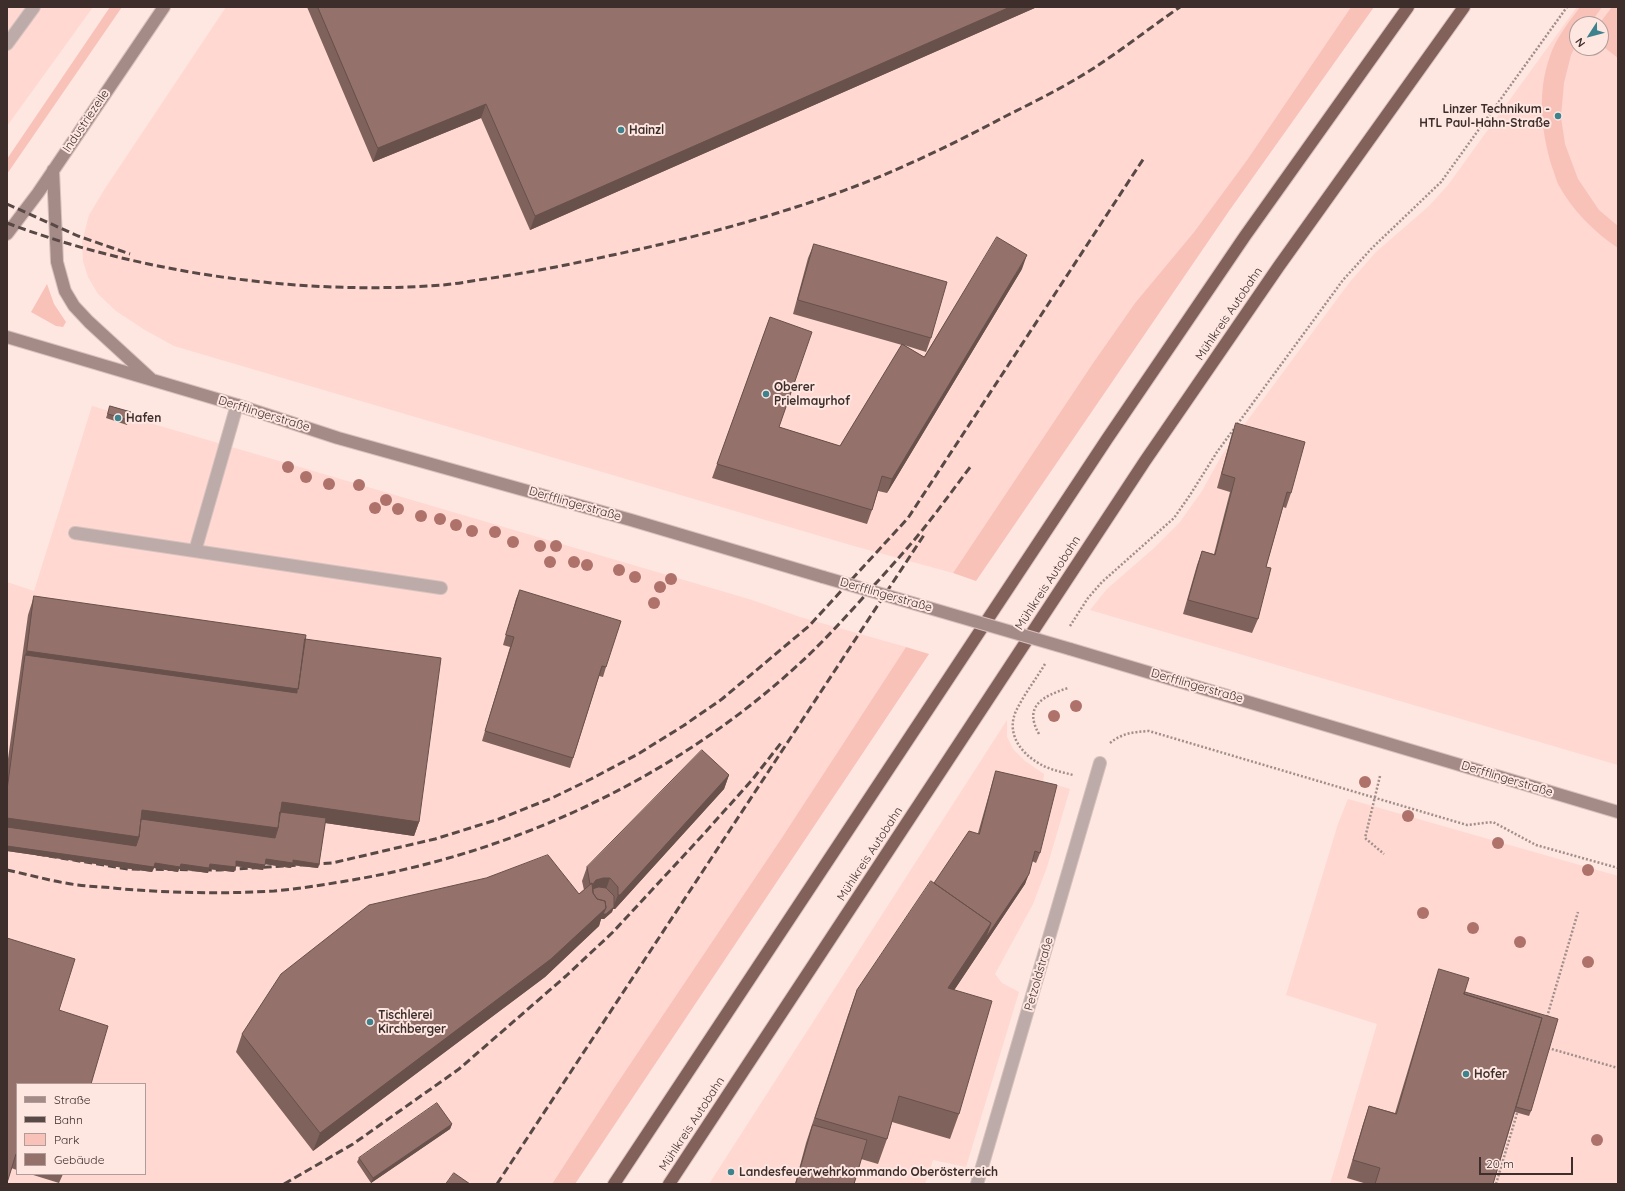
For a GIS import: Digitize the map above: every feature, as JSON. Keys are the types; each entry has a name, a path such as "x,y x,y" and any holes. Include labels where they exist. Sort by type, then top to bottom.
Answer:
{"highway":[{"path":"614,1184 1107,439 1245,236 1408,7"},
{"name":"Mühlkreis Autobahn","path":"669,1184 1146,461 1279,266 1464,7"}],"street":[{"path":"7,44 34,7"},
{"name":"Industriezeile","path":"7,234 38,193 164,7"},
{"name":"Derfflingerstraße","path":"53,170 57,262 65,292 74,306 88,322 153,381"},
{"name":"Derfflingerstraße","path":"7,336 237,405 338,438 624,518 1618,812"},
{"path":"195,551 237,405"},
{"path":"75,533 441,588"},
{"name":"Petzoldstraße","path":"977,1184 1100,763"}],"path":[{"path":"1067,631 1088,598 1102,582 1174,518 1217,452 1343,280 1372,248 1441,182 1567,7"},
{"path":"1046,663 1016,709 1013,719 1013,731 1016,743 1025,754 1041,765 1095,781"},
{"path":"1039,734 1034,726 1032,717 1034,707 1043,699 1068,688"},
{"path":"1100,763 1107,746 1116,738 1131,732 1149,731 1467,825 1493,822 1536,845 1618,868"},
{"path":"1380,776 1365,838 1384,854"},
{"path":"1544,1024 1578,912"},
{"path":"1545,1047 1618,1068"},
{"path":"1496,1184 1520,1103"}],"shaded area":[{"path":"7,7 93,7 7,126"},
{"path":"226,7 1351,7 1247,160 1194,232 1135,303 1093,363 953,573 854,546 174,346 145,330 116,311 98,294 88,277 83,261 82,242 89,215 106,187"},
{"path":"1577,7 1618,7 1618,765 1090,610 1107,589 1153,549 1180,522 1202,491 1222,455 1349,283 1376,252 1429,206 1448,185 1569,18 1569,56 1609,56 1609,16 1570,16"},
{"path":"92,406 752,600 800,617 906,647 781,839 616,1085 552,1184 7,1184 7,582 34,591"},
{"path":"1007,720 1007,737 1013,749 1025,761 1044,774 1043,781 1070,789 1047,867 1033,904 995,974 1002,983 1019,992 966,1167 933,1160 925,1184 709,1184"},
{"path":"1348,799 1618,876 1618,1184 1330,1184 1377,1024 1286,995 1338,824"}],"green space":[{"path":"110,7 122,7 7,174 7,159"},
{"path":"1351,7 1374,7 1229,211 976,581 953,573 1093,363 1135,303 1194,232 1247,160"},
{"path":"1580,7 1602,7 1596,16 1573,16"},
{"path":"1612,7 1618,7 1618,58 1609,51 1609,16 1605,16"},
{"path":"1569,22 1569,56 1571,56 1564,83 1561,117 1565,144 1578,179 1599,210 1618,226 1618,248 1592,228 1570,203 1558,184 1548,153 1542,112 1543,83 1550,56 1563,30"},
{"path":"47,284 54,304 66,322 63,327 56,326 31,312"},
{"path":"906,647 929,654 575,1184 552,1184 616,1085 781,839"}],"building":[{"name":"Hainzl","path":"318,7 1010,7 535,216 486,104 378,148"},
{"path":"997,237 1027,255 892,479 882,476 872,510 717,464 770,317 812,332 779,427 840,446 902,344 924,357"},
{"path":"814,244 947,282 931,338 798,300"},
{"path":"110,406 131,412 128,420 108,414"},
{"path":"1236,423 1305,442 1291,493 1287,492 1266,567 1271,568 1258,619 1188,600 1202,551 1215,555 1235,478 1222,474"},
{"path":"520,590 621,621 606,667 602,666 573,758 485,731 514,637 506,635"},
{"path":"34,596 306,635 298,689 27,651"},
{"path":"305,639 441,658 419,822 282,802 278,828 142,810 139,837 7,818 7,790 25,655 297,693"},
{"path":"702,750 729,775 620,895 618,895 618,887 610,878 596,880 592,885 592,883 590,884 587,867"},
{"path":"996,771 1057,785 1040,853 1035,851 1029,874 985,939 991,923 934,883 969,831 979,834"},
{"path":"280,812 326,818 319,864 293,860 293,863 266,859 265,865 236,861 236,867 210,864 209,868 181,864 180,867 155,863 154,867 7,846 7,827 136,846 139,837 141,819 275,838"},
{"name":"Tischlerei Kirchberger","path":"548,855 579,894 592,883 593,893 597,899 605,901 606,908 551,959 320,1133 242,1034 281,974 369,905 486,878"},
{"path":"931,881 991,923 948,988 992,1001 959,1114 899,1096 887,1139 815,1118 857,990"},
{"path":"599,887 606,888 614,896 614,907 606,914 603,914 606,908 605,901 597,899 593,893 593,889"},
{"path":"7,938 75,959 59,1010 108,1026 91,1083 16,1083 16,1154 7,1183"},
{"name":"Hofer","path":"1439,969 1469,978 1464,994 1542,1018 1493,1184 1375,1184 1380,1168 1353,1160 1369,1106 1396,1114"},
{"path":"1465,992 1558,1019 1531,1111 1516,1107 1542,1018 1464,994"},
{"path":"437,1103 452,1124 373,1178 359,1158"},
{"path":"813,1125 867,1140 854,1184 796,1184"},
{"path":"454,1173 470,1184 446,1184"}],"railway":[{"path":"7,223 58,240 111,255 221,277 333,287 388,288 447,285 501,277 577,263 699,235 819,200 848,189 948,146 1062,87 1105,61 1180,7"},
{"path":"37,854 128,869 220,870 332,863 435,839 499,819 552,798 591,779 638,754 683,726 722,699 809,626 908,518 1144,158"},
{"path":"7,204 78,236 130,254"},
{"path":"7,870 84,886 198,893 274,891 346,881 408,869 469,852 529,831 588,806 645,776 699,743 750,705 799,664 823,641 916,537 971,466"},
{"path":"497,1184 924,535"},
{"path":"284,1184 353,1144 459,1069 566,976 613,932 701,837 752,780 781,743"}],"place":[{"name":"Linzer Technikum - HTL Paul-Hahn-Straße","path":"1558,116"},
{"name":"Hainzl","path":"621,130"},
{"name":"Oberer Prielmayrhof","path":"766,394"},
{"name":"Hafen","path":"118,418"},
{"name":"Tischlerei Kirchberger","path":"370,1022"},
{"name":"Hofer","path":"1466,1074"},
{"name":"Landesfeuerwehrkommando Oberösterreich","path":"731,1172"}]}
